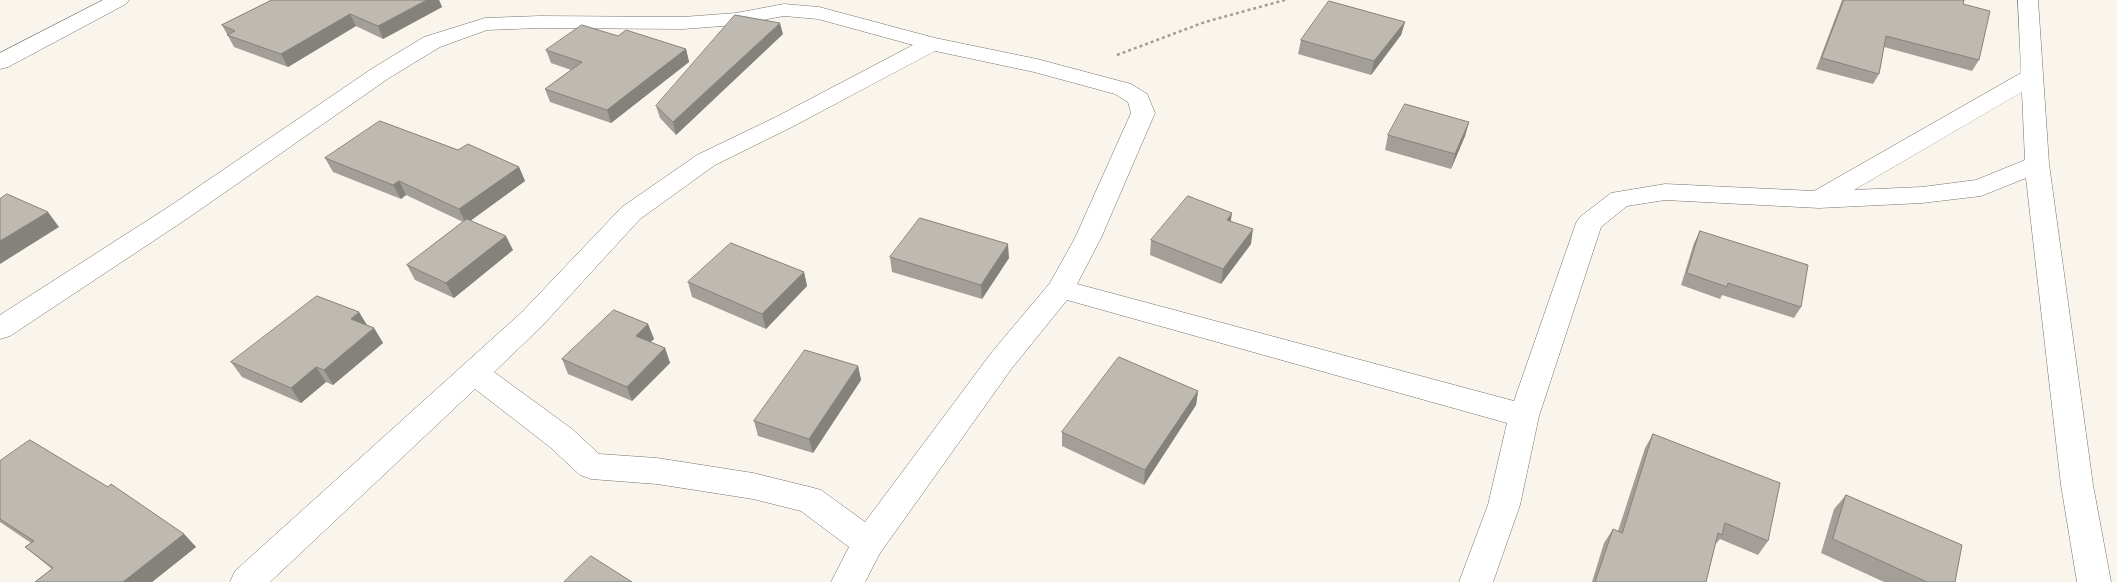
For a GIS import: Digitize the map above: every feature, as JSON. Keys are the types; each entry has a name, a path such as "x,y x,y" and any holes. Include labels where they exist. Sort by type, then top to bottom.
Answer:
{"street":[{"path":"0,62 119,0"},
{"path":"2028,0 2037,164 2077,485 2094,582"},
{"path":"0,329 179,212 381,73 432,42 484,24 540,22 683,23 736,19 784,10 819,13 932,44 1068,74 1123,89 1139,99 1143,113 1088,238 1061,289 1002,360 868,543 848,582"},
{"path":"247,582 532,319 631,213 706,160 784,122 932,44"},
{"path":"1819,200 2032,76"},
{"path":"1476,582 1504,505 1524,416 1589,223 1620,199 1666,192 1819,200 1922,195 1981,188 2037,164"},
{"path":"1061,289 1524,416"},
{"path":"474,373 560,438 591,466 657,471 734,483 810,500 868,543"}],"path":[{"path":"1068,74 1205,22 1285,0"}],"building":[{"path":"272,0 427,0 378,26 350,14 281,54 227,35 235,31 222,25"},
{"path":"1844,0 1964,0 1963,4 1990,11 1979,60 1886,36 1879,74 1822,58"},
{"path":"1329,1 1405,22 1374,61 1301,40"},
{"path":"735,15 780,23 673,122 656,106"},
{"path":"582,25 618,36 626,30 686,49 607,110 545,89 582,62 546,50"},
{"path":"1405,104 1469,122 1455,154 1388,135"},
{"path":"380,121 458,150 468,144 519,167 459,209 399,181 393,185 325,158"},
{"path":"7,194 48,212 0,241 0,199"},
{"path":"1188,196 1232,213 1227,220 1253,229 1223,269 1151,240"},
{"path":"920,218 1008,244 981,285 890,257"},
{"path":"467,219 506,236 446,283 407,265"},
{"path":"1700,231 1808,265 1801,307 1728,283 1727,287 1687,273"},
{"path":"731,243 804,272 762,314 688,282"},
{"path":"317,296 359,312 351,319 374,328 324,370 316,367 291,388 231,362"},
{"path":"614,310 648,324 636,336 665,348 627,387 562,359"},
{"path":"805,350 858,366 809,439 754,421"},
{"path":"1119,357 1198,391 1145,470 1062,432"},
{"path":"1653,434 1780,483 1768,541 1725,523 1722,535 1718,533 1706,582 1595,582 1613,529 1622,533"},
{"path":"30,440 108,487 111,484 184,534 123,582 35,582 53,568 25,547 34,541 0,519 0,461"},
{"path":"1846,495 1962,545 1955,582 1927,582 1833,539"},
{"path":"591,556 632,582 564,582"}]}
